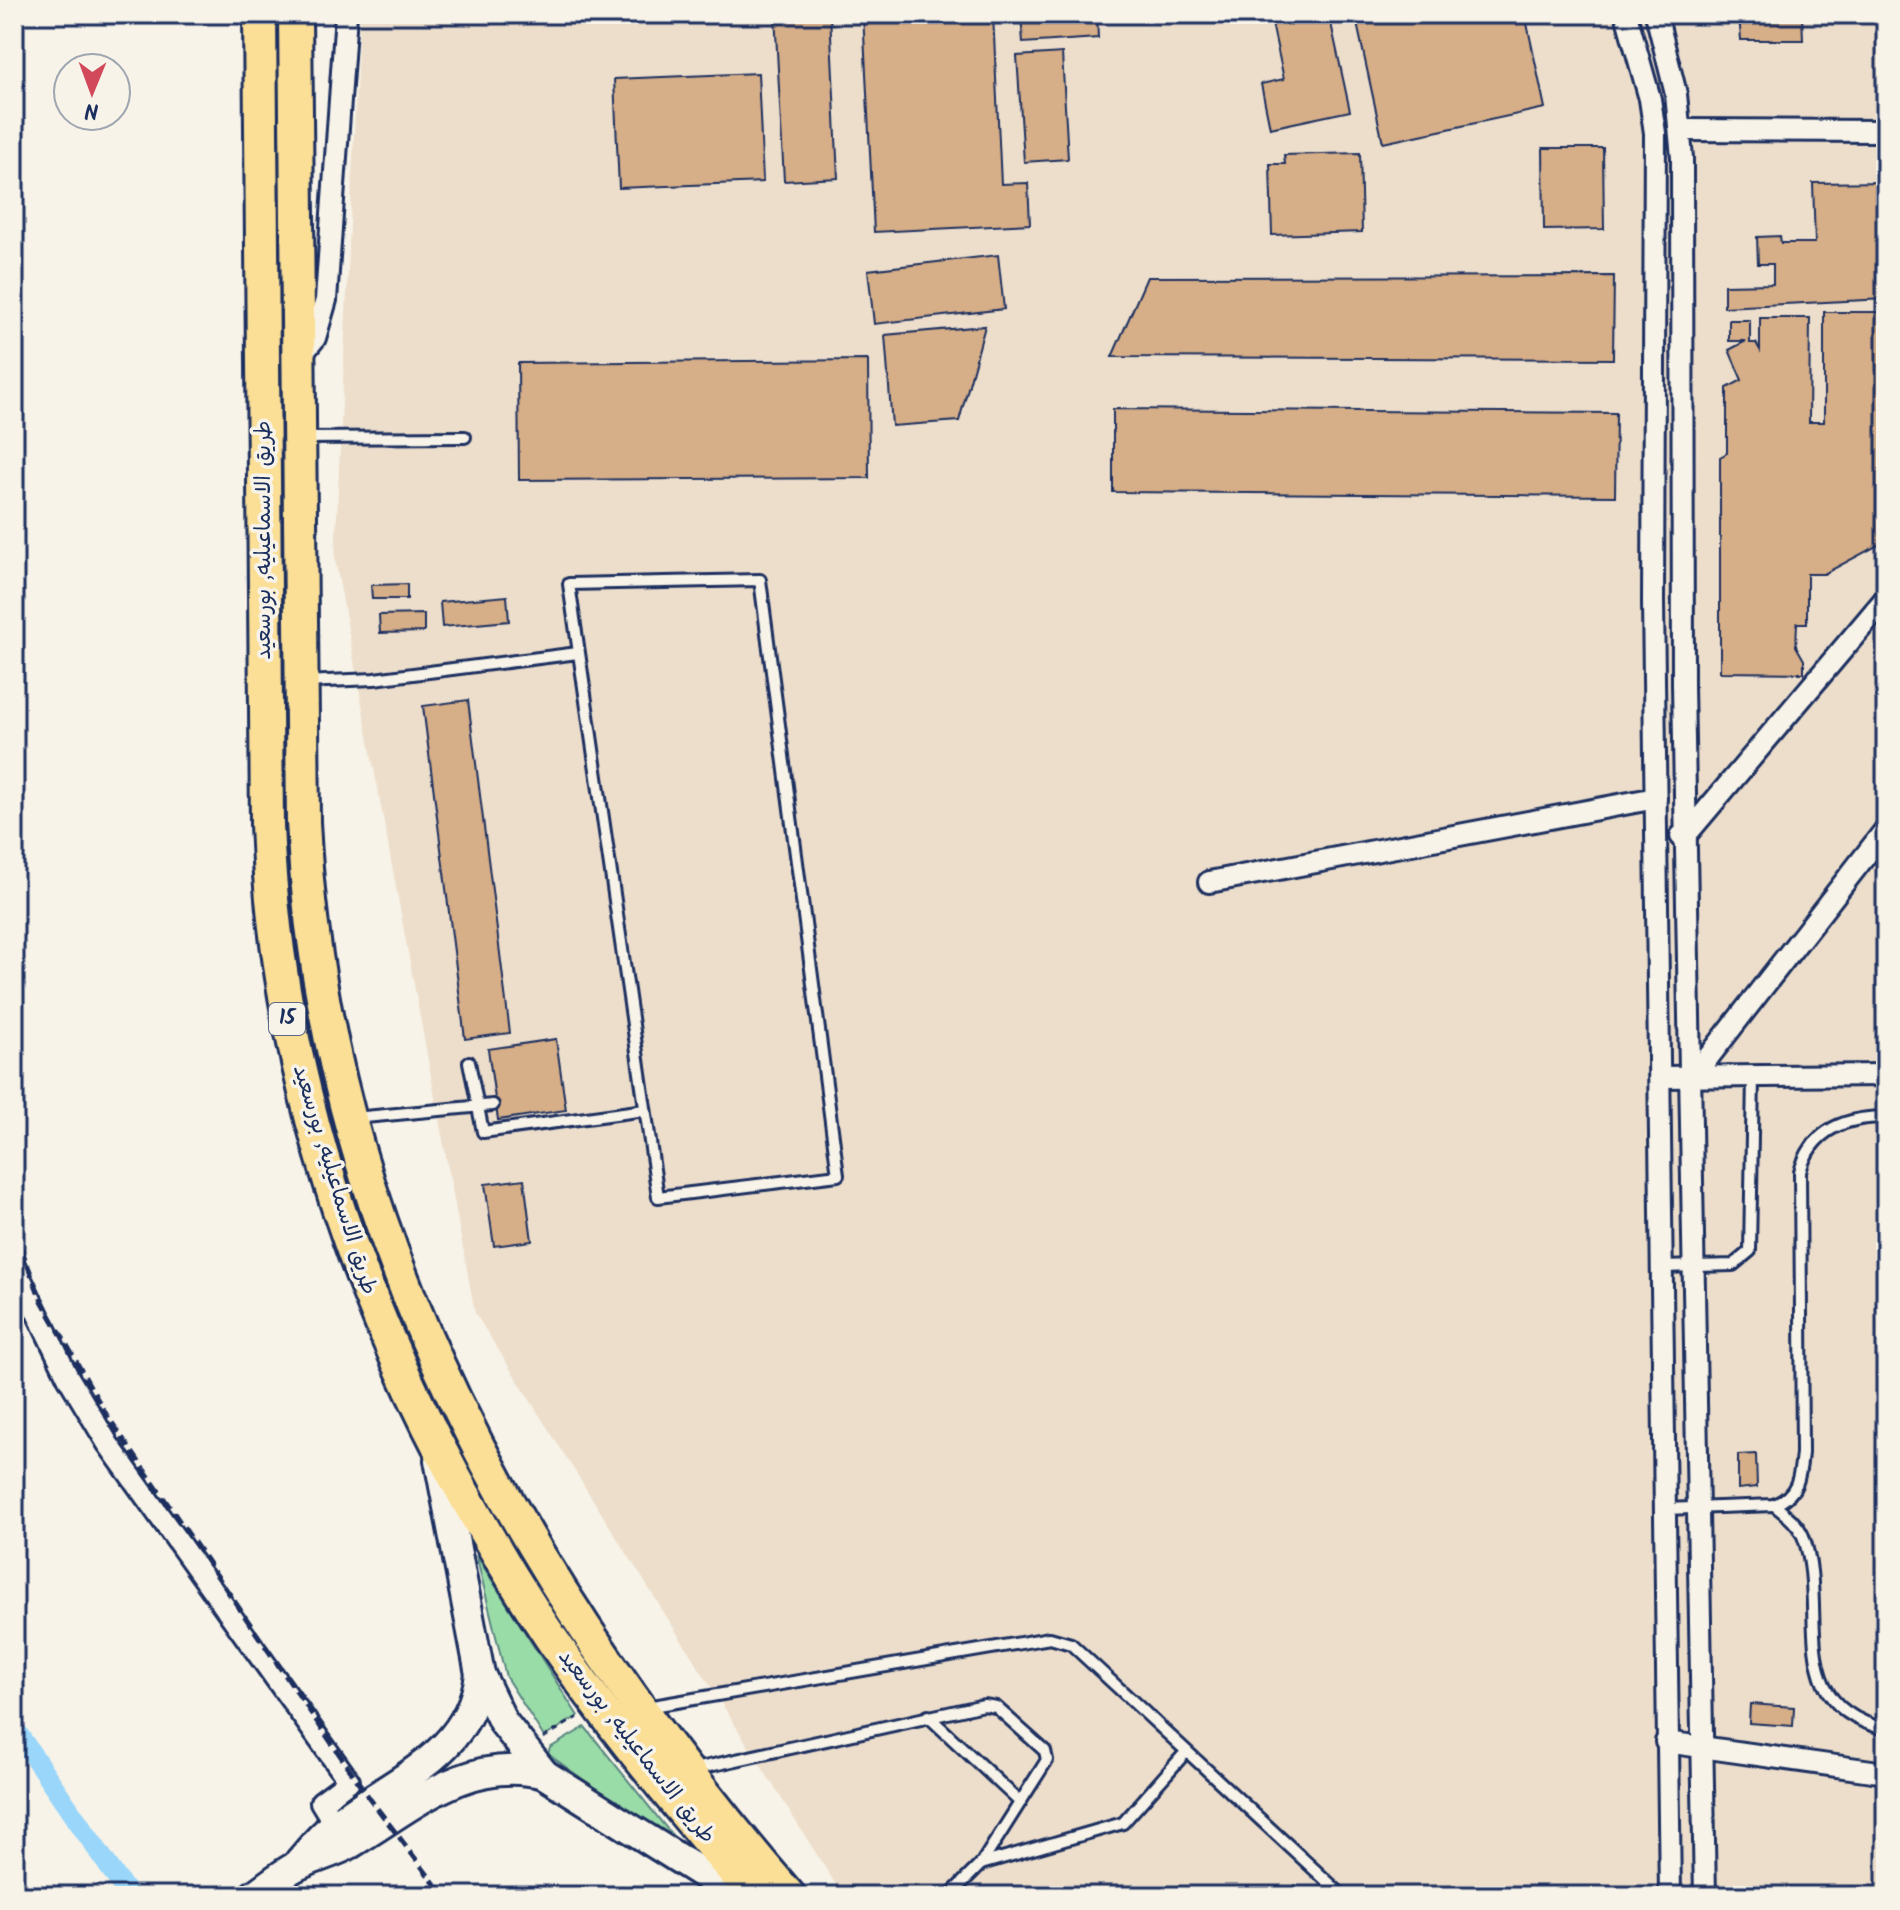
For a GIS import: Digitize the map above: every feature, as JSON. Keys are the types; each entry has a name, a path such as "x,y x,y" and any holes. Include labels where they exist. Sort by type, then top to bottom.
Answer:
{"highway":[{"name":"طريق الاسماعيليه, بورسعيد","path":"260,14 265,725 270,887 275,948 298,1070 373,1306 437,1447 541,1623 599,1703 755,1896"},
{"name":"طريق الاسماعيليه, بورسعيد","path":"295,14 303,822 312,942 321,1001 348,1119 411,1302 474,1441 552,1577 639,1708 686,1771 789,1896"},
{"path":"265,650 279,654 302,650"},
{"path":"265,725 280,720 303,725"}],"main road":[{"path":"437,1447 480,1674 498,1715 523,1751 544,1774 738,1896"},
{"path":"253,1896 295,1867 335,1825 443,1750 456,1737 473,1708 480,1674"},
{"path":"295,1867 347,1846 387,1818 461,1778 494,1769 544,1774"}],"street":[{"path":"299,358 315,338 326,300 346,14"},
{"path":"1626,14 1650,99 1655,133 1656,798 1670,1896"},
{"path":"1656,14 1676,94 1680,130 1685,836 1693,1077 1705,1896"},
{"path":"1680,130 1886,131"},
{"path":"1657,838 1685,836 1886,598"},
{"path":"1209,882 1656,798"},
{"path":"1693,1077 1886,829"},
{"path":"1661,1077 1886,1075"},
{"path":"14,1265 68,1377 108,1444 349,1781 321,1802 335,1825"},
{"path":"1666,1742 1886,1773"}],"lane":[{"path":"299,438 465,437"},
{"path":"760,580 838,1175 658,1197 645,1110 569,584 760,580"},
{"path":"302,682 374,679 578,653"},
{"path":"469,1062 483,1132 645,1110"},
{"path":"1662,1267 1740,1263 1752,1246 1753,1076"},
{"path":"348,1119 493,1105"},
{"path":"1665,1509 1774,1505 1787,1499 1801,1475 1800,1172 1804,1157 1818,1137 1847,1120 1886,1117"},
{"path":"1774,1505 1792,1519 1802,1534 1808,1557 1816,1665 1825,1688 1836,1704 1855,1719 1886,1729"},
{"path":"639,1708 1050,1638 1071,1644 1343,1896"},
{"path":"686,1771 928,1716 984,1705 996,1707 1045,1751 1047,1760 981,1864 949,1896"},
{"path":"928,1716 1020,1802"},
{"path":"981,1864 1123,1823 1186,1752"}],"path":[{"path":"523,1751 599,1703"}],"shaded area":[{"path":"362,14 1886,14 1886,1896 843,1896 475,1313 335,559 359,23"}],"green space":[{"path":"476,1555 578,1716 544,1737 506,1677"},
{"path":"585,1727 676,1840 675,1843 672,1844 548,1754 550,1748"}],"building":[{"path":"775,14 830,14 838,178 784,181"},
{"path":"863,14 993,14 1001,184 1028,183 1030,224 874,232"},
{"path":"1021,14 1097,14 1098,38 1023,43"},
{"path":"1270,14 1329,14 1350,111 1270,128 1261,84 1284,79"},
{"path":"1355,14 1525,14 1545,108 1383,143"},
{"path":"1739,14 1802,14 1803,40 1741,40"},
{"path":"1062,53 1068,159 1024,162 1017,56"},
{"path":"758,73 763,182 619,188 614,79"},
{"path":"1543,148 1603,148 1604,229 1544,230"},
{"path":"1360,153 1362,232 1272,235 1270,164 1285,164 1284,155"},
{"path":"1886,182 1886,299 1724,307 1724,285 1773,284 1773,264 1758,264 1757,237 1780,236 1781,243 1815,243 1813,183"},
{"path":"998,255 1004,309 874,324 868,270"},
{"path":"1614,276 1613,359 1112,357 1147,277"},
{"path":"1824,312 1886,312 1886,541 1824,574 1807,574 1807,623 1797,623 1796,646 1804,660 1804,673 1720,672 1720,457 1727,453 1727,388 1742,380 1729,350 1746,341 1729,341 1729,320 1750,320 1750,343 1756,343 1760,350 1760,318 1810,318 1809,422 1824,422"},
{"path":"985,326 959,421 892,426 885,335"},
{"path":"868,360 869,478 519,480 518,363"},
{"path":"1113,409 1616,413 1615,496 1113,492"},
{"path":"407,584 407,599 372,599 371,585"},
{"path":"507,596 509,621 442,627 440,602"},
{"path":"424,614 424,632 380,633 379,615"},
{"path":"468,700 510,1033 465,1039 423,706"},
{"path":"556,1039 566,1110 498,1120 488,1049"},
{"path":"524,1179 532,1241 494,1246 485,1184"},
{"path":"1882,1316 1886,1316 1886,1426"},
{"path":"1756,1454 1757,1487 1738,1489 1738,1455"},
{"path":"1750,1704 1794,1707 1793,1726 1749,1723"}],"waterway":[{"path":"14,1728 129,1896"}],"railway":[{"path":"14,1231 41,1299 104,1411 370,1799 444,1896"}]}
